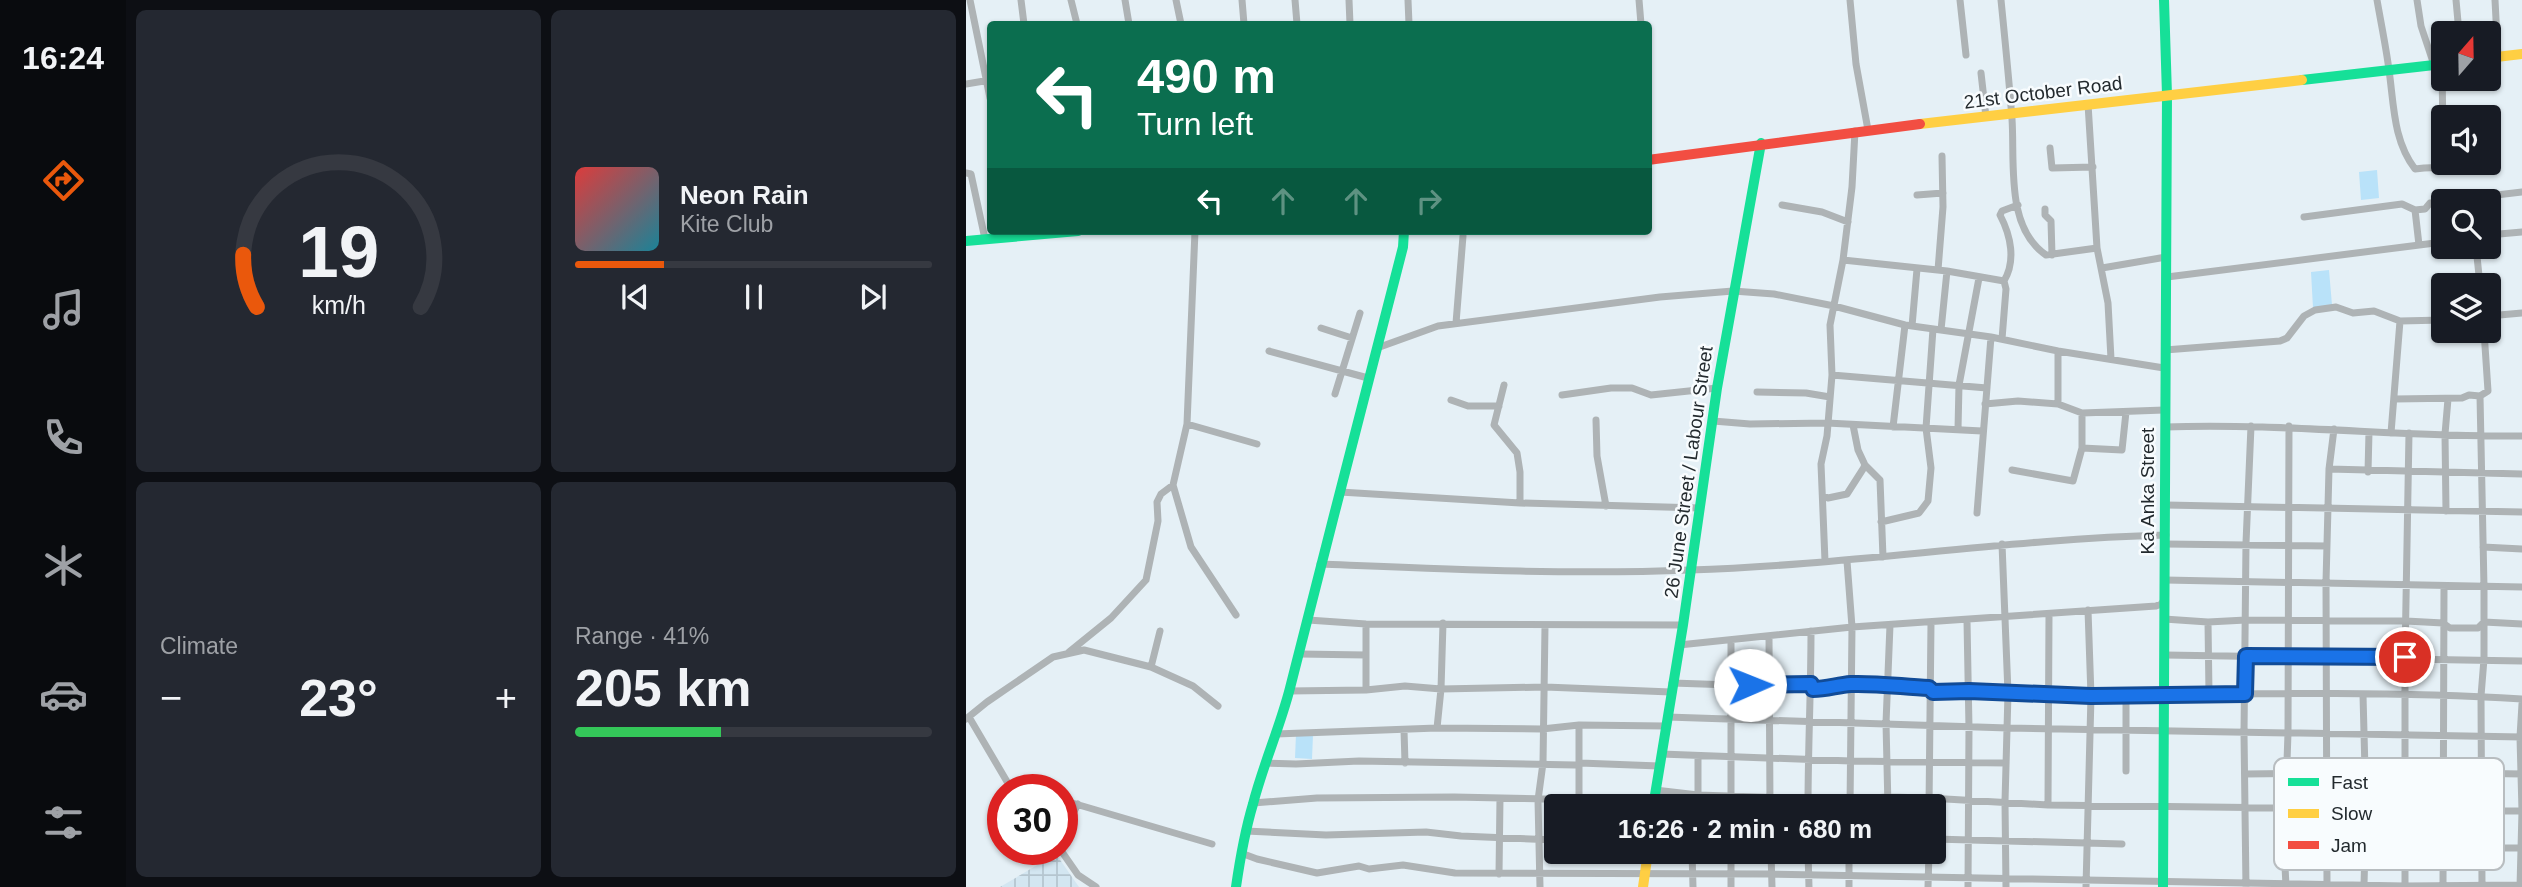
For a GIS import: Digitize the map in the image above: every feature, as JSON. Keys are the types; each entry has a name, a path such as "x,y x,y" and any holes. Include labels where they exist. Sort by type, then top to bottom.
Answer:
{"street":[{"path":"970,0 987,72"},
{"path":"1020,0 1024,21"},
{"path":"1072,0 1076,21"},
{"path":"1125,0 1128,21"},
{"path":"1176,0 1180,21"},
{"path":"1242,0 1244,21"},
{"path":"1295,0 1297,21"},
{"path":"1349,0 1350,21"},
{"path":"1408,0 1409,21"},
{"path":"1639,0 1640,21"},
{"path":"1850,0 1856,64 1868,130"},
{"path":"1960,0 1966,55"},
{"path":"2001,0 2011,114 2014,193 2031,244 2046,255 2097,248"},
{"name":"Ka Anka Street","path":"2163,884 2166,505 2164,368 2167,277 2164,0"},
{"path":"2377,0 2398,139 2414,169 2431,168"},
{"path":"2417,0 2421,26 2431,46"},
{"path":"2456,0 2458,21"},
{"path":"2494,21 2495,0"},
{"path":"2501,56 2522,54"},
{"name":"21st October Road","path":"1652,159 1855,131 2431,65"},
{"path":"1981,73 1986,117"},
{"path":"966,84 987,80"},
{"path":"2088,104 2097,248 2108,303 2111,359"},
{"path":"1825,561 1821,464 1827,436 1832,375 1830,325 1848,222 1855,131"},
{"name":"26 June Street / Labour Street","path":"1655,794 1683,625 1717,388 1760,143"},
{"path":"2050,148 2052,168 2093,167"},
{"path":"1938,270 1943,193 1942,156"},
{"path":"966,173 971,174 985,239"},
{"path":"2501,194 2522,192"},
{"path":"1917,195 1943,193"},
{"path":"2304,218 2402,204 2415,210 2425,209 2431,203"},
{"path":"1782,205 1822,212 1848,222"},
{"path":"2002,339 2006,289 2004,281 2012,258 2010,238 2000,213 2018,205"},
{"path":"2045,209 2045,215 2051,222 2052,255"},
{"path":"2415,210 2418,245"},
{"path":"2501,234 2522,232"},
{"path":"966,241 1007,235"},
{"path":"1195,235 1187,424 1173,485 1191,547 1236,615"},
{"path":"1236,887 1253,803 1289,691 1308,620 1320,564 1330,536 1403,247 1404,235"},
{"path":"1455,323 1463,236"},
{"path":"2167,277 2431,243"},
{"path":"2102,268 2166,257"},
{"path":"1843,260 1947,271 2004,281"},
{"path":"1893,427 1917,269"},
{"path":"1881,522 1919,513 1928,501 1931,468 1926,428 1928,384 1947,271"},
{"path":"1958,429 1959,385 1979,278"},
{"path":"1377,348 1423,330 1455,323 1660,297 1733,291 1774,294 1909,325 2164,368"},
{"path":"2165,350 2280,341 2287,338 2304,316 2315,310 2336,307 2353,313 2374,311 2400,321 2431,320"},
{"path":"1335,394 1360,313"},
{"path":"2501,315 2522,313"},
{"path":"2390,433 2400,321"},
{"path":"1321,328 1352,338"},
{"path":"1977,513 1992,337"},
{"path":"2395,399 2480,396 2490,388 2485,343"},
{"path":"1269,351 1368,379"},
{"path":"2058,351 2058,404"},
{"path":"1832,375 1987,388"},
{"path":"1504,386 1494,425 1517,453 1520,503"},
{"path":"1562,395 1611,388 1632,388 1651,395 1717,388"},
{"path":"1757,392 1806,393 1830,397"},
{"path":"2480,396 2484,587 2482,758"},
{"path":"2446,511 2445,434 2448,399"},
{"path":"1451,400 1468,406 1499,406"},
{"path":"1985,404 2018,401 2058,404 2082,413 2165,410"},
{"path":"2082,448 2122,450 2126,412"},
{"path":"2012,470 2073,481 2082,448 2082,413"},
{"path":"1596,420 1597,456 1606,506"},
{"path":"1713,421 1750,424 1827,423 1982,431"},
{"path":"1187,424 1257,444"},
{"path":"1853,425 1858,450 1865,465 1880,478 1883,557"},
{"path":"2246,884 2246,544 2251,426"},
{"path":"2165,427 2289,426 2390,433 2522,436"},
{"path":"2287,758 2289,426"},
{"path":"2327,758 2326,582 2329,469 2334,429"},
{"path":"2368,472 2369,432"},
{"path":"2404,758 2409,433"},
{"path":"1823,496 1828,498 1847,494 1865,465"},
{"path":"2329,469 2522,474"},
{"path":"1069,652 1111,618 1146,580 1158,521 1157,502 1161,494 1173,485"},
{"path":"1340,492 1520,503 1700,508"},
{"path":"2166,505 2522,512"},
{"path":"1320,564 1506,571 1691,570 1847,561 2080,537 2327,546"},
{"path":"2002,544 2008,693 2006,883"},
{"path":"2483,547 2522,549"},
{"path":"1847,561 1852,627 1850,794"},
{"path":"2165,580 2522,587"},
{"path":"2443,758 2444,587"},
{"path":"1679,645 1852,627 2156,606 2161,604 2165,597"},
{"path":"2086,884 2091,696 2088,610"},
{"path":"2048,805 2049,615"},
{"path":"2165,619 2208,622 2406,621 2443,623 2450,628 2478,628 2484,622 2522,624"},
{"path":"1308,620 1366,624 1683,625"},
{"path":"1968,621 1968,883"},
{"path":"2208,622 2209,694"},
{"path":"1437,728 1443,623"},
{"path":"1929,794 1931,623"},
{"path":"1366,624 1366,690"},
{"path":"1887,794 1886,723 1890,625"},
{"path":"1540,887 1538,800 1544,763 1542,729 1545,626"},
{"path":"1151,667 1160,631"},
{"path":"1808,794 1811,631"},
{"path":"1769,636 1770,794"},
{"path":"1730,794 1731,640"},
{"path":"1002,774 967,718 1052,657 1069,652 1095,651 1151,667 1193,686 1218,705"},
{"path":"1298,654 1366,655"},
{"path":"2165,655 2522,661"},
{"path":"1289,691 1405,687 1441,689 1811,684"},
{"path":"1811,684 1813,689 1828,690 1851,684 1929,688 1933,692 2091,696 2327,694 2522,699"},
{"path":"2126,695 2126,771"},
{"path":"2363,695 2365,758"},
{"path":"1241,853 1317,873 1359,866 1369,869 1403,865 1455,873 1771,874 1929,878 1968,883 2520,886 2522,704"},
{"path":"1276,734 1437,728 1542,729 1731,719 2008,729 2521,737"},
{"path":"1579,725 1579,794"},
{"path":"1404,730 1405,763"},
{"path":"1661,754 2006,763"},
{"path":"1698,756 1698,794"},
{"path":"1266,763 1580,763 1659,766"},
{"path":"2245,774 2274,775"},
{"path":"2504,774 2522,774"},
{"path":"1253,803 1317,798 1544,800"},
{"path":"1499,874 1500,798"},
{"path":"1946,799 2048,805 2274,808"},
{"path":"1078,804 1212,844"},
{"path":"2504,811 2522,811"},
{"path":"1246,831 1299,835 1426,832 1544,840"},
{"path":"1946,840 2122,844"},
{"path":"1643,887 1646,864"},
{"path":"1693,864 1693,887"},
{"path":"1731,864 1731,887"},
{"path":"1771,864 1772,887"},
{"path":"1808,864 1809,887"},
{"path":"1849,864 1849,887"},
{"path":"1928,887 1929,864"},
{"path":"1071,865 1078,875 1096,887"},
{"path":"2364,870 2364,885"},
{"path":"1889,887 1890,877"}],"shaded area":[{"path":"2377,170 2379,198 2361,200 2359,172"},
{"path":"2329,270 2332,305 2313,308 2311,272"},
{"path":"1296,734 1313,735 1312,759 1295,758"},
{"path":"1037,865 1064,865 1079,887 1000,887"}],"traffic: fast":[{"path":"2163,887 2167,95 2164,0"},
{"path":"2302,80 2431,65"},
{"path":"1655,794 1717,388 1761,143"},
{"path":"966,241 1033,235"},
{"path":"1236,887 1250,814 1290,688 1403,247 1404,235"}],"traffic: slow":[{"path":"2501,56 2522,54"},
{"path":"1920,124 2302,80"},
{"path":"1643,887 1646,864"}],"traffic: jam":[{"path":"1652,159 1920,124"}],"route":[{"path":"1750,685 1811,684 1813,689 1828,690 1851,684 1929,688 1933,692 2091,696 2245,694 2246,656 2405,657"}]}
